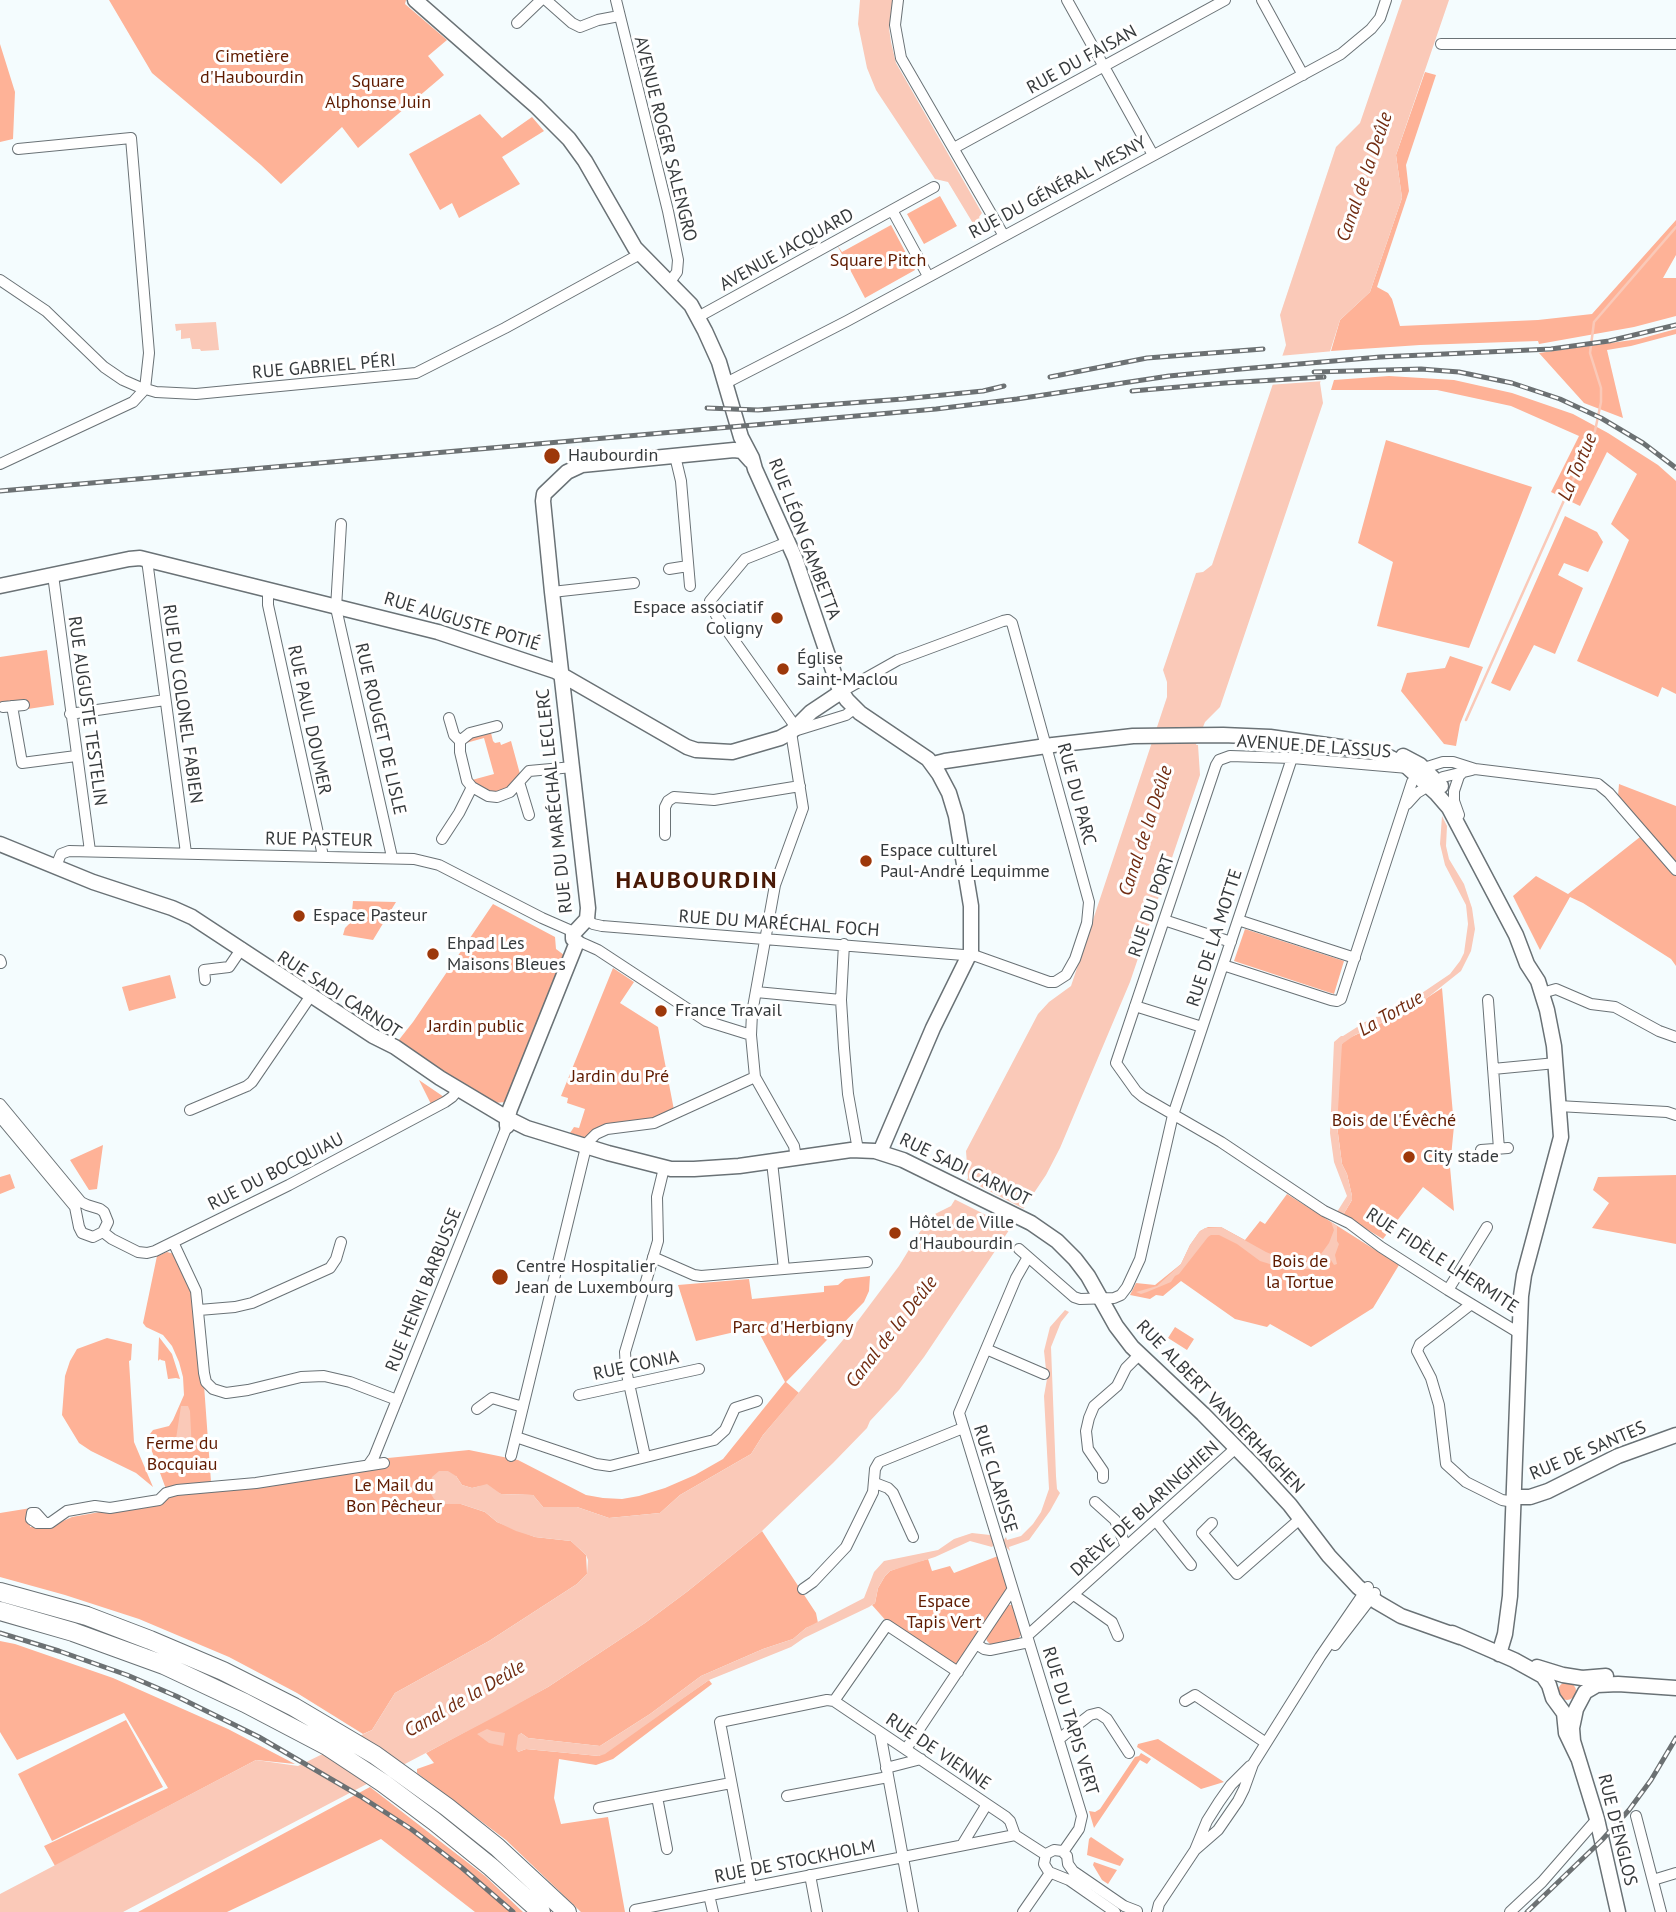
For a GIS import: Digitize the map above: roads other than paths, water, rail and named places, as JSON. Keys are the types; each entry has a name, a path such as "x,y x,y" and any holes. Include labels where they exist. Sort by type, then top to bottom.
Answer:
{"highway":[{"path":"0,1591 87,1616 180,1652 265,1692 346,1737 402,1773 497,1847 567,1912"},
{"path":"0,1611 73,1632 163,1665 246,1703 327,1746 383,1783 482,1859 541,1912"}],"street":[{"path":"517,23 543,0 580,27 619,16"},
{"name":"AVENUE ROGER SALENGRO","path":"615,0 678,260 677,272 669,283"},
{"path":"898,0 895,18 899,53 940,129 954,148 1004,236"},
{"path":"1067,0 1153,155"},
{"name":"RUE DU FAISAN","path":"954,148 1225,0"},
{"path":"1262,0 1303,75"},
{"name":"RUE DU GÉNÉRAL MESNY","path":"728,388 928,276 1341,54 1364,36 1380,18 1387,0"},
{"path":"419,1 569,139 585,161 629,239 640,254 688,302 713,348 728,388 732,440 725,451"},
{"path":"1441,44 1676,44"},
{"path":"0,464 132,402 145,389 149,353 131,138 18,149"},
{"name":"AVENUE JACQUARD","path":"698,317 934,187"},
{"path":"892,210 928,276"},
{"name":"RUE GABRIEL PÉRI","path":"0,280 46,311 112,373 129,383 163,393 196,394 416,373 640,254"},
{"name":"RUE LÉON GAMBETTA","path":"728,388 740,434 797,564 841,692 855,708 920,752 933,765 946,786 956,816 971,906 970,955 930,1035 880,1152"},
{"path":"690,586 681,481 675,456 743,451 755,469"},
{"name":"RUE DU MARÉCHAL LECLERC","path":"507,1122 588,908 552,593 544,498 547,490 566,471 574,467 675,456"},
{"name":"RUE ROUGET DE LISLE","path":"341,524 336,608 392,857"},
{"path":"788,542 745,559 710,601 716,615 793,729 802,811 777,880 752,1013 751,1035 755,1077 793,1144 796,1158"},
{"name":"RUE AUGUSTE POTIÉ","path":"0,586 129,559 147,560 438,632 562,675 691,749 732,752 777,739 841,692"},
{"name":"RUE DU COLONEL FABIEN","path":"147,560 186,853"},
{"path":"669,569 688,566"},
{"name":"RUE AUGUSTE TESTELIN","path":"53,575 90,851"},
{"path":"552,593 634,583"},
{"name":"RUE PAUL DOUMER","path":"268,590 268,605 323,856"},
{"name":"RUE DU PARC","path":"841,692 898,660 1003,621 1010,621 1014,626 1090,907 1075,959 1062,979"},
{"path":"70,714 165,700"},
{"path":"24,705 8,707 22,762 76,756"},
{"path":"793,729 846,715 855,708"},
{"path":"449,718 454,736 460,741"},
{"path":"460,741 470,733 497,726"},
{"path":"933,765 1104,738 1223,735 1288,739 1402,756 1412,760 1416,771 1432,783 1460,815"},
{"path":"460,741 467,781 488,796 508,794 531,770 573,767"},
{"name":"AVENUE DE LASSUS","path":"1219,760 1230,757 1292,758 1416,771 1443,762 1453,762 1475,769 1598,784 1609,793 1676,870"},
{"name":"RUE DE LA MOTTE","path":"1101,1300 1114,1298 1124,1292 1140,1259 1173,1115 1292,758"},
{"name":"RUE DU PORT","path":"1116,1063 1219,760"},
{"name":"AVENUE DE LASSUS","path":"1432,783 1452,773 1475,769"},
{"path":"1223,965 1337,1001 1343,997 1416,771"},
{"path":"1464,771 1459,776 1454,801 1534,957 1556,1063 1561,1137 1524,1275 1519,1333"},
{"path":"519,782 528,815"},
{"path":"1403,811 1414,796 1432,783"},
{"path":"1432,783 1452,813 1540,987 1560,990 1591,1004 1615,1007 1659,1031 1676,1037"},
{"path":"664,835 665,807 674,797 714,800 800,786"},
{"path":"442,839 472,787"},
{"name":"RUE SADI CARNOT","path":"0,844 182,916 507,1122 663,1170 694,1170 858,1150 880,1152 954,1185 1048,1234 1071,1254 1101,1300"},
{"name":"RUE PASTEUR","path":"56,866 63,852 90,851 392,857 435,863 542,918 579,933 598,950 711,1023 751,1035"},
{"path":"1164,920 1231,942"},
{"path":"1238,920 1356,958"},
{"name":"RUE DU MARÉCHAL FOCH","path":"579,933 598,925 970,955 1049,982 1062,979"},
{"path":"844,944 841,1000 847,1087 858,1150"},
{"path":"205,980 204,970 229,967 240,951"},
{"path":"757,992 841,1000"},
{"path":"190,1111 252,1082 310,996"},
{"path":"1481,1150 1504,1148 1493,1069 1488,1000"},
{"path":"1135,1006 1202,1027"},
{"name":"RUE FIDÈLE LHERMITE","path":"1116,1063 1139,1094 1220,1142 1324,1211 1349,1223 1470,1305 1519,1333 1509,1604 1499,1654"},
{"path":"1493,1069 1556,1063"},
{"path":"511,1456 585,1148 591,1138 604,1130 654,1123 755,1077"},
{"name":"RUE DU BOCQUIAU","path":"103,1232 142,1253 155,1251 289,1185 445,1102 456,1092"},
{"path":"0,1104 81,1202 100,1209 106,1216 107,1225 103,1232 95,1237 86,1236 79,1227 75,1208 0,1117"},
{"path":"1558,1106 1667,1112 1676,1115"},
{"name":"RUE HENRI BARBUSSE","path":"369,1464 507,1122"},
{"path":"772,1161 784,1269"},
{"path":"645,1456 625,1357 658,1237 657,1197 663,1170"},
{"path":"78,1219 83,1210 92,1207"},
{"path":"1448,1290 1486,1227"},
{"path":"173,1242 196,1291 205,1378 208,1385 216,1391 226,1394 301,1377 324,1376 350,1382 397,1400"},
{"path":"199,1310 252,1303 314,1275 332,1266 341,1242"},
{"path":"1019,1249 1074,1297 1101,1300"},
{"path":"653,1257 701,1276 867,1262"},
{"name":"RUE CLARISSE","path":"1028,1257 1020,1268 961,1407 960,1418 1028,1639"},
{"name":"RUE ALBERT VANDERHAGHEN","path":"1101,1300 1116,1326 1139,1355 1237,1447 1301,1518 1326,1552 1370,1592 1409,1613 1514,1660 1570,1676 1622,1676 1676,1688"},
{"path":"1470,1305 1420,1345 1417,1351 1431,1378 1439,1405 1447,1465 1466,1482 1502,1500 1514,1500"},
{"path":"986,1349 1044,1374"},
{"path":"1103,1478 1103,1471 1088,1448 1086,1431 1089,1418 1094,1406 1117,1386 1126,1368 1139,1355"},
{"name":"RUE CONIA","path":"579,1395 699,1369"},
{"path":"477,1409 492,1398 523,1407"},
{"path":"516,1437 606,1466 714,1440 725,1430 735,1408 757,1401"},
{"path":"803,1589 846,1547 871,1499 876,1483 876,1469 883,1460 963,1428"},
{"name":"RUE DE SANTES","path":"1514,1500 1548,1491 1618,1456 1676,1435"},
{"name":"DRÈVE DE BLARINGHIEN","path":"1028,1639 1237,1447"},
{"path":"45,1523 54,1522 67,1511 95,1506 110,1508 159,1500 166,1493 177,1490 263,1482 384,1463"},
{"path":"876,1483 893,1493 913,1537"},
{"path":"1095,1502 1115,1520 1126,1547"},
{"path":"1212,1523 1202,1533 1237,1574 1301,1518"},
{"path":"1156,1521 1191,1565"},
{"path":"906,1749 1012,1590"},
{"path":"1068,1864 1073,1871 1124,1906 1147,1910 1195,1850 1223,1824 1242,1793 1253,1764 1305,1681 1370,1592"},
{"name":"DRÈVE DE BLARINGHIEN","path":"1074,1594 1112,1622 1118,1636"},
{"path":"751,1886 720,1722 827,1700 834,1701 887,1625 958,1672"},
{"path":"976,1644 987,1650 1028,1639"},
{"name":"RUE DU TAPIS VERT","path":"1028,1639 1082,1819 1079,1829 1063,1852"},
{"name":"RUE ALBERT VANDERHAGHEN","path":"1514,1660 1543,1676 1555,1698"},
{"path":"1570,1676 1582,1684 1581,1699 1567,1707 1555,1698 1552,1686 1556,1680 1570,1676"},
{"name":"RUE ALBERT VANDERHAGHEN","path":"1581,1699 1594,1686 1604,1684 1676,1688"},
{"path":"1185,1701 1195,1695 1266,1743"},
{"name":"RUE D'ENGLOS","path":"1555,1698 1565,1716 1567,1736 1578,1758"},
{"name":"RUE D'ENGLOS","path":"1581,1699 1572,1728 1578,1758 1597,1819 1618,1912"},
{"name":"RUE DE VIENNE","path":"834,1701 987,1804 1010,1821 1015,1835 1046,1855"},
{"path":"1059,1740 1090,1715 1098,1713 1107,1719 1129,1753"},
{"path":"880,1732 913,1912"},
{"path":"787,1796 887,1773 921,1759"},
{"path":"599,1808 731,1783"},
{"path":"657,1797 667,1849"},
{"path":"961,1845 987,1804"},
{"path":"1636,1816 1661,1912"},
{"path":"1510,1912 1542,1882 1597,1819"},
{"name":"RUE DE STOCKHOLM","path":"635,1910 1015,1835"},
{"path":"1023,1912 1053,1874 1065,1871 1068,1858 1063,1852 1054,1850 1046,1855 1044,1864 1053,1874 1069,1880 1115,1912"},
{"path":"1653,1880 1676,1873"},
{"path":"810,1875 817,1912"},
{"path":"709,1895 713,1912"}],"water":[{"path":"860,0 893,0 889,28 896,63 982,213 979,217 985,229 977,232 948,182 935,179 876,90 867,68 858,24"},
{"name":"Canal de la Deûle","path":"1402,0 1449,0 1396,155 1402,198 1370,292 1340,320 1320,383 1323,403 1220,707 1205,722 1196,745 1200,775 1130,982 1046,1175 924,1357 867,1428 762,1531 645,1623 548,1687 123,1912 0,1912 0,1894 256,1760 298,1766 372,1730 395,1693 489,1641 577,1584 587,1574 586,1555 571,1541 535,1537 497,1522 485,1512 461,1504 443,1504 434,1499 428,1489 432,1477 439,1471 448,1471 456,1476 462,1485 472,1488 487,1484 501,1494 533,1495 543,1507 577,1507 609,1518 660,1513 680,1495 751,1454 763,1435 848,1334 899,1266 929,1217 951,1206 968,1178 966,1151 1038,1014 1071,986 1167,697 1167,682 1163,670 1196,573 1203,572 1212,565 1286,345 1280,315 1336,147 1360,123"},
{"path":"216,322 219,350 201,351 192,349 190,338 181,339 181,330 176,331 175,324"},
{"path":"1442,816 1447,826 1446,846 1449,859 1464,884 1472,908 1475,929 1471,951 1461,971 1427,998 1342,1044 1337,1126 1342,1164 1352,1196 1343,1215 1337,1212 1347,1196 1334,1162 1330,1133 1334,1042 1365,1022 1403,1005 1450,974 1464,953 1468,924 1466,905 1445,865 1440,844"},
{"path":"1331,1222 1337,1226 1337,1264 1334,1265 1331,1260 1310,1269 1286,1269 1260,1261 1237,1244 1219,1235 1211,1235 1171,1282 1141,1294 1136,1292 1157,1286 1181,1264 1190,1245 1205,1228 1221,1227 1266,1252 1288,1261 1305,1263 1321,1254 1329,1243 1334,1230"},
{"path":"1065,1310 1069,1312 1061,1322 1051,1347 1056,1476 1060,1493 1029,1540 1009,1547 1010,1551 1003,1541 1006,1537 1007,1540 1021,1536 1033,1524 1041,1512 1049,1489 1044,1351 1050,1327"},
{"path":"181,1406 188,1406 190,1411 192,1452 174,1452"},
{"path":"972,1533 990,1535 995,1543 992,1547 970,1541 935,1557 890,1571 878,1588 875,1603 869,1607 791,1647 709,1680 605,1754 599,1756 526,1749 518,1752 516,1749 518,1735 521,1733 528,1738 600,1746 650,1714 701,1676 793,1639 806,1628 864,1598 874,1572 884,1561 938,1550 954,1539"},
{"path":"487,1729 505,1733 503,1746 489,1743 477,1734"}],"waterway":[{"name":"La Tortue","path":"1466,720 1595,431 1601,388 1590,353 1594,322 1676,227"}],"railway":[{"path":"0,491 936,409 1169,376 1241,369 1380,357 1551,349 1609,341 1676,325"},
{"path":"1050,377 1147,358 1263,349"},
{"path":"1314,372 1421,369 1459,372 1512,383 1560,399 1601,418 1643,443 1676,468"},
{"path":"1132,391 1324,377"},
{"path":"707,408 758,410 903,399 983,391 1004,386"},
{"path":"0,1633 127,1675 259,1737 411,1829 513,1912"},
{"path":"1527,1912 1602,1840 1629,1810 1676,1738"}],"place":[{"name":"Haubourdin","path":"552,456"},
{"name":"Espace associatif Coligny","path":"777,618"},
{"name":"Église Saint-Maclou","path":"783,669"},
{"name":"Espace culturel Paul-André Lequimme","path":"866,861"},
{"name":"Espace Pasteur","path":"299,916"},
{"name":"Ehpad Les Maisons Bleues","path":"433,954"},
{"name":"France Travail","path":"661,1011"},
{"name":"City stade","path":"1409,1157"},
{"name":"Hôtel de Ville d'Haubourdin","path":"895,1233"},
{"name":"Centre Hospitalier Jean de Luxembourg","path":"500,1277"}],"district":[{"name":"HAUBOURDIN","path":"697,881"}],"park label":[{"name":"Cimetière d'Haubourdin","path":"252,67"},
{"name":"Square Alphonse Juin","path":"378,92"},
{"name":"Square Pitch","path":"878,261"},
{"name":"Jardin public","path":"476,1027"},
{"name":"Jardin du Pré","path":"620,1077"},
{"name":"Bois de l'Évêché","path":"1394,1121"},
{"name":"Bois de la Tortue","path":"1300,1272"},
{"name":"Parc d'Herbigny","path":"793,1328"},
{"name":"Ferme du Bocquiau","path":"182,1454"},
{"name":"Le Mail du Bon Pêcheur","path":"394,1496"},
{"name":"Espace Tapis Vert","path":"944,1612"}]}
